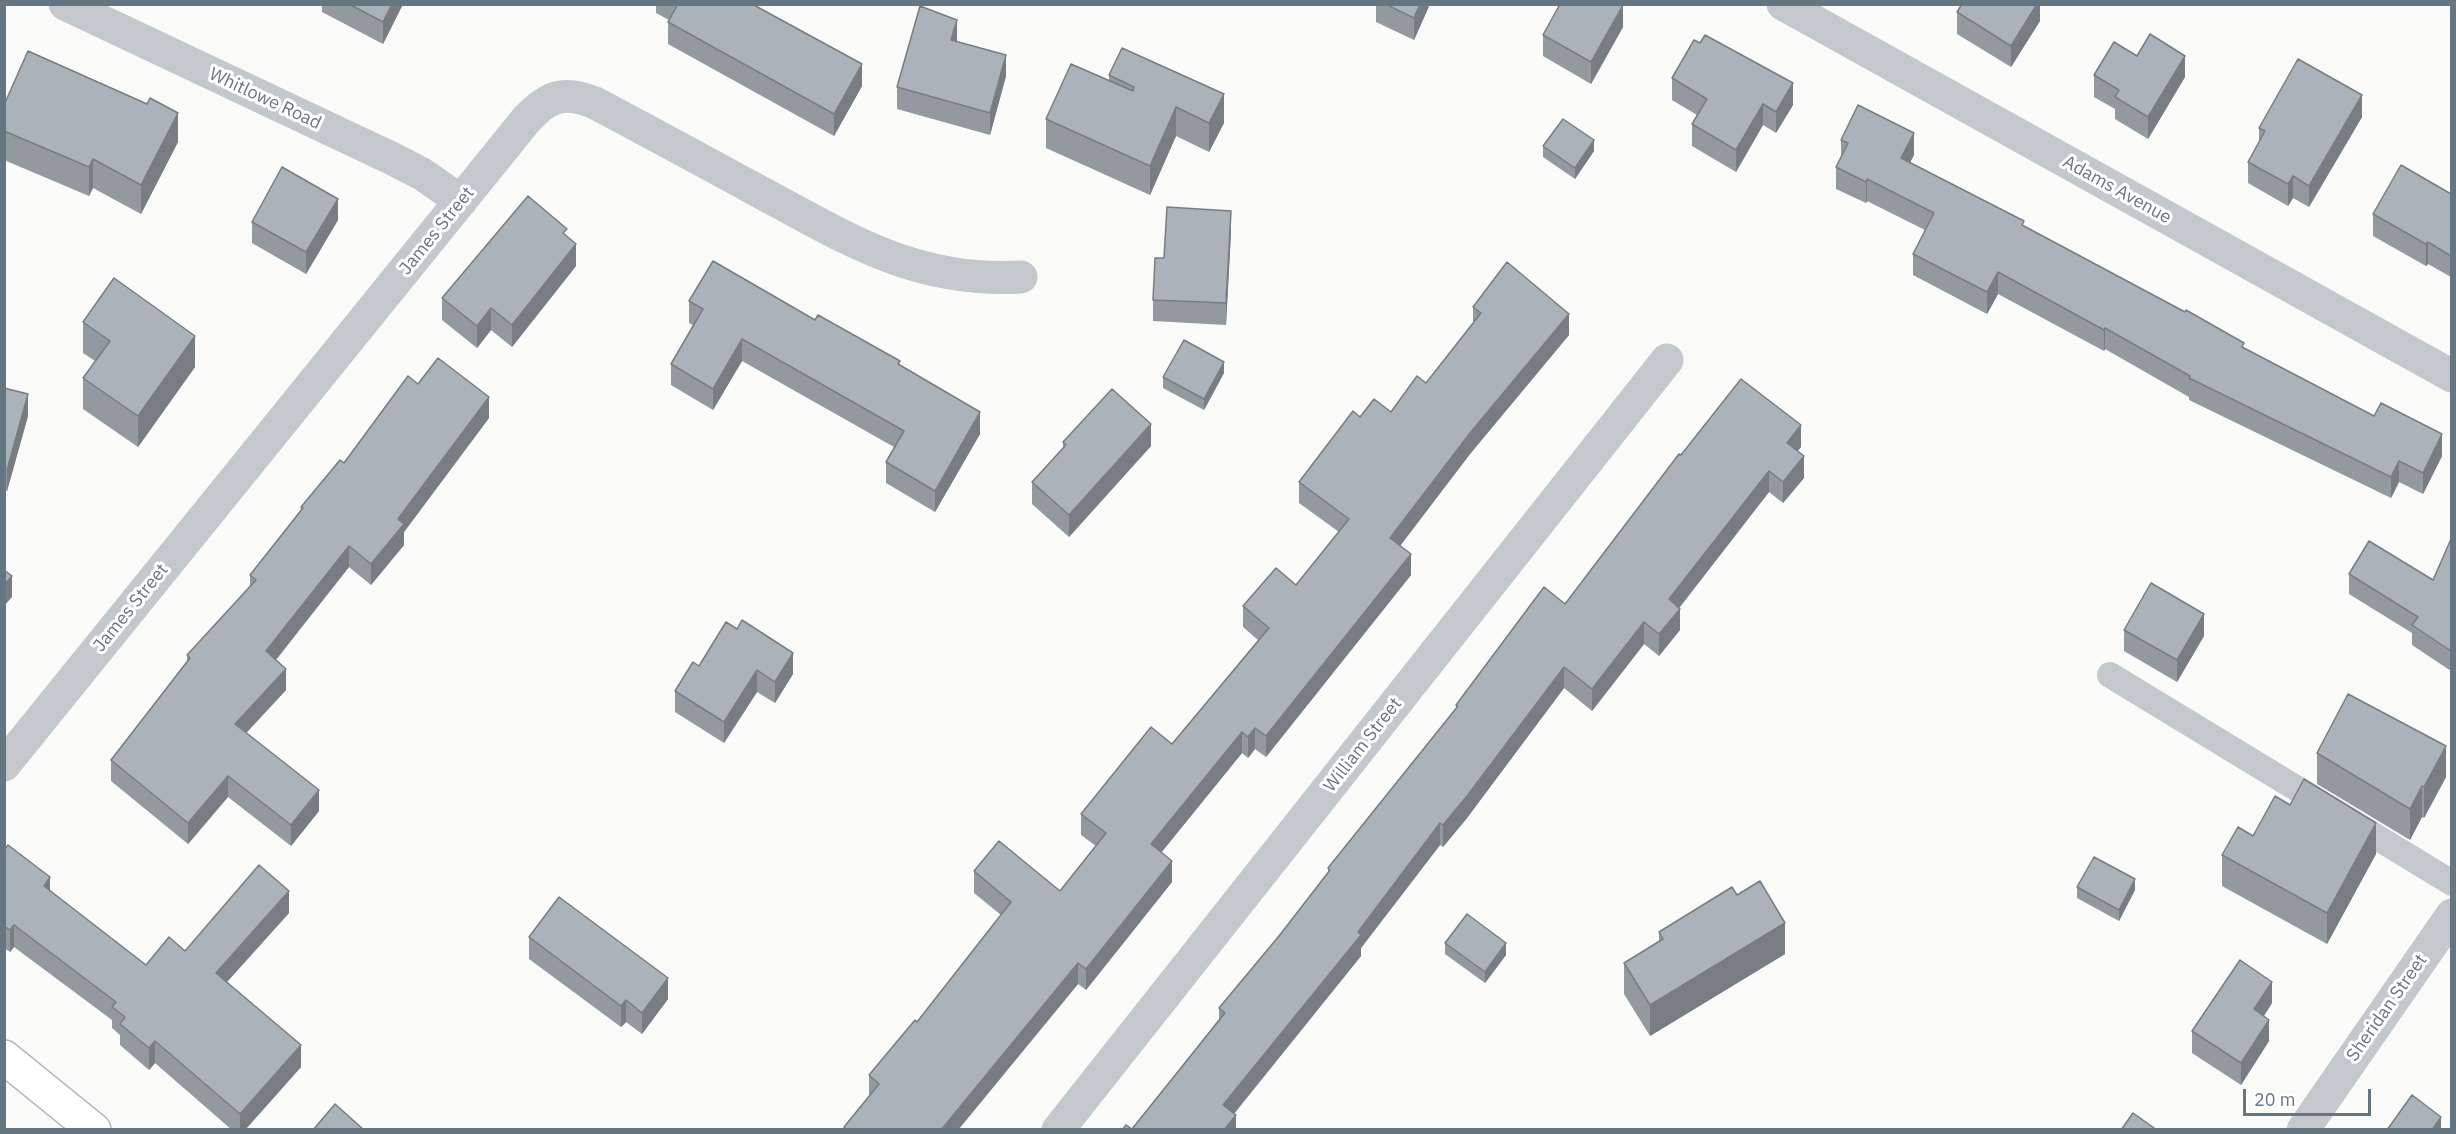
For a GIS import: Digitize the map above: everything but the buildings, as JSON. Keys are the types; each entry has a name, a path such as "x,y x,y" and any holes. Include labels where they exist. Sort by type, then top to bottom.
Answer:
{"street":[{"name":"Whitlowe Road","path":"65,4 393,159 422,174 461,201"},
{"name":"Adams Avenue","path":"1783,4 2451,376"},
{"name":"James Street","path":"4,765 538,107 553,98 567,95 581,97 883,256 938,272 968,277 1021,278"},
{"name":"William Street","path":"1058,1130 1667,360"},
{"name":"Sheridan Street","path":"2303,1130 2451,915"},
{"path":"4,1057 94,1130"}],"lane":[{"path":"2110,675 2451,883"}]}
